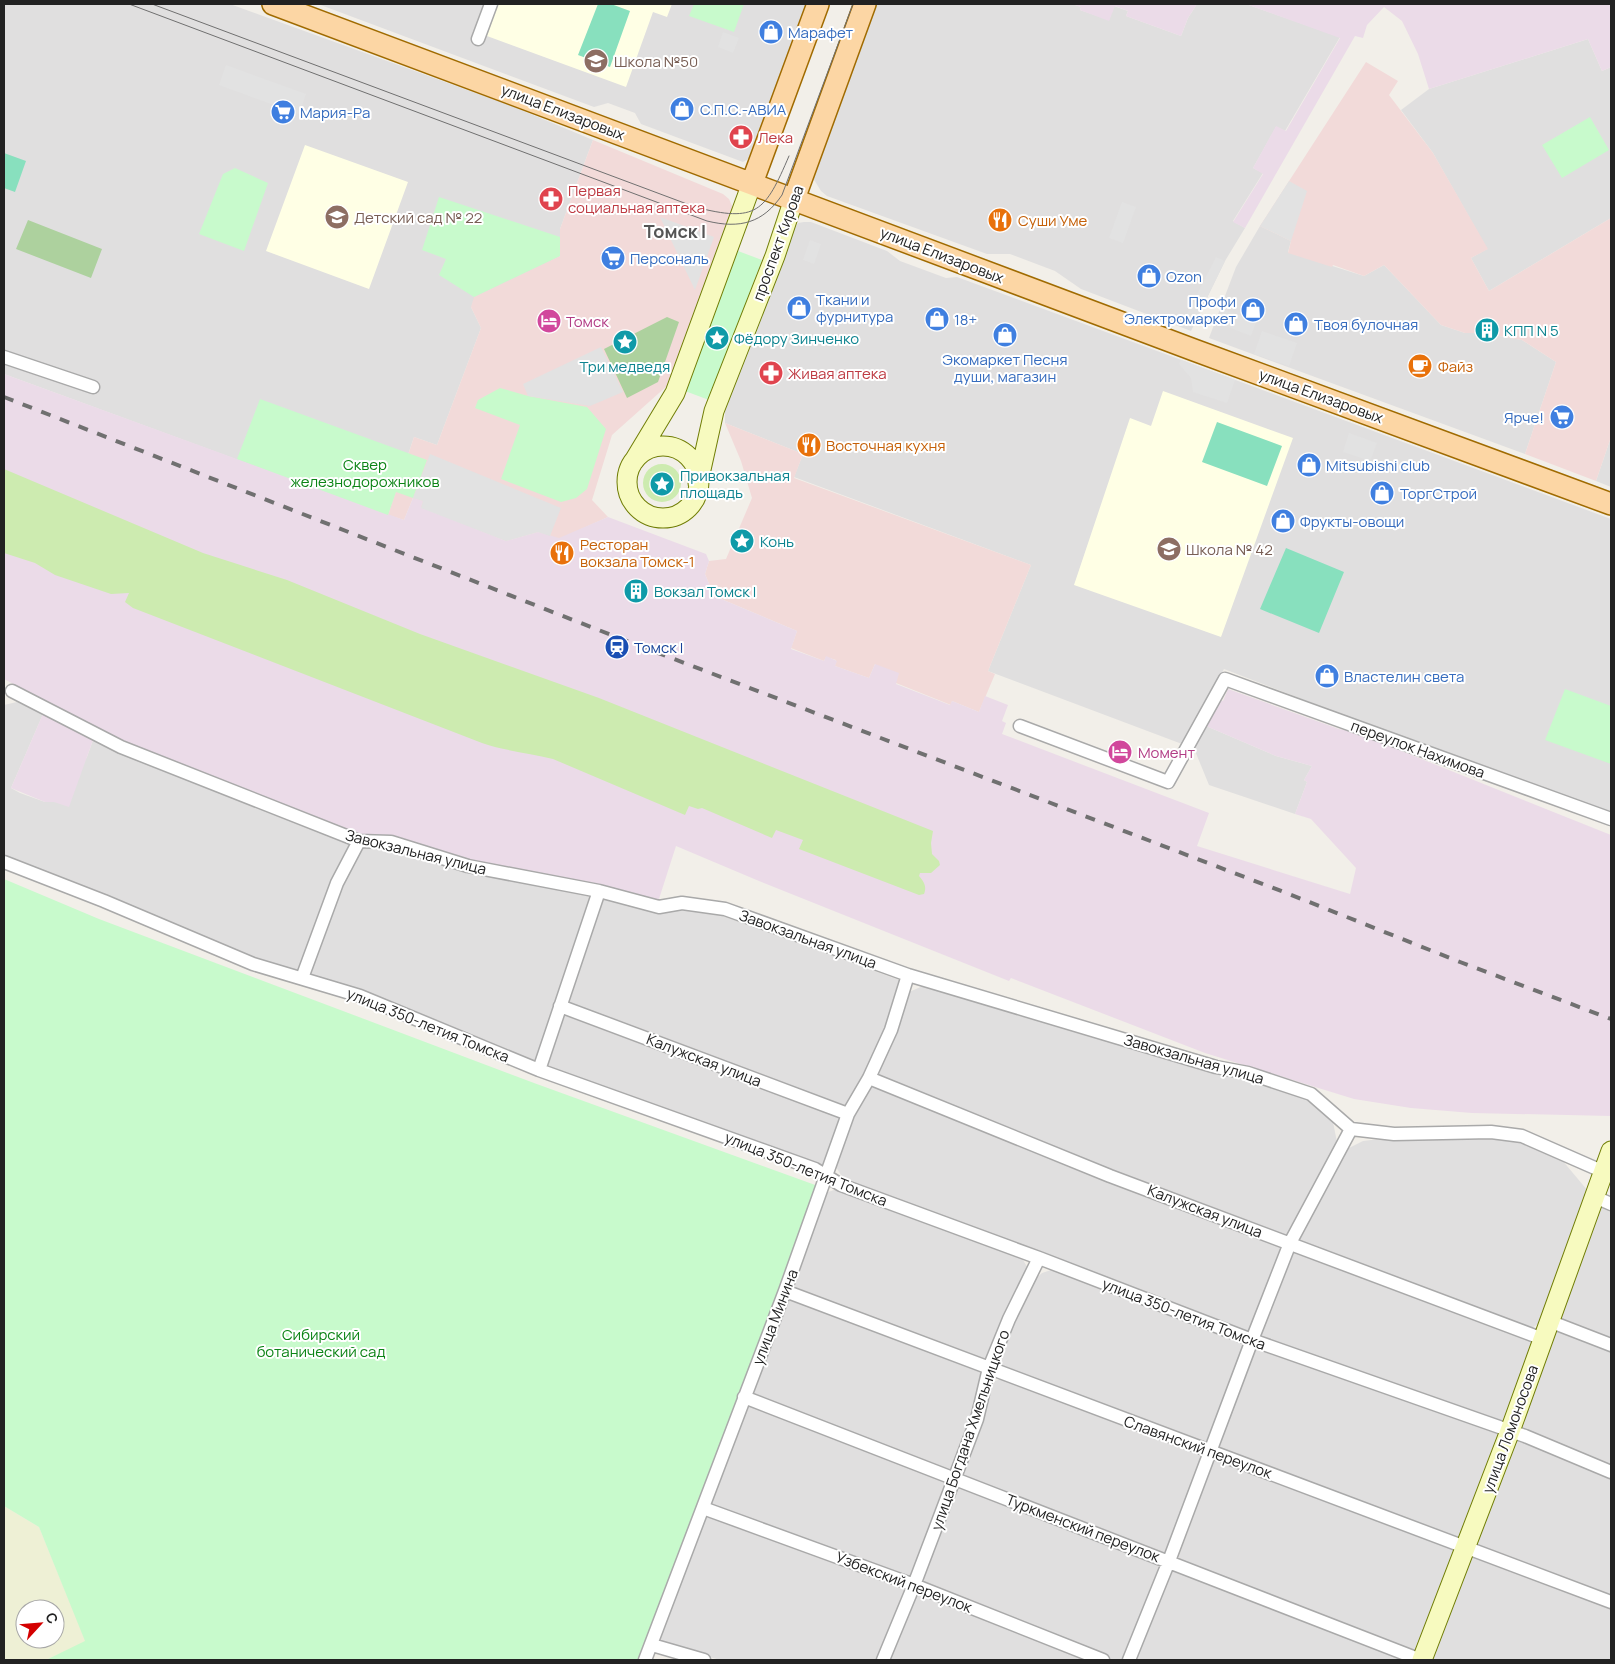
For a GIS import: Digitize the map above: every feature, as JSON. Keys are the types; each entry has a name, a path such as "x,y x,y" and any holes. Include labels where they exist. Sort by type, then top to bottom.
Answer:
{"main road":[{"name":"улица Елизаровых","path":"273,4 1194,350 1611,504"},
{"path":"634,461 648,450 660,447 674,449 682,453 694,464 697,472 698,484 694,501 683,512 673,517 655,517 639,509 629,494 627,477 634,461 675,393 818,4"},
{"name":"проспект Кирова","path":"698,484 714,411 775,256 806,162 865,4"},
{"name":"улица Ломоносова","path":"1422,1660 1510,1431 1546,1330 1603,1201 1604,1172 1611,1151"}],"street":[{"path":"478,39 491,4"},
{"path":"4,358 93,387"},
{"name":"переулок Нахимова","path":"1020,726 1168,782 1225,679 1611,819"},
{"name":"Завокзальная улица","path":"12,691 121,747 359,841 391,842 468,866 599,891 659,907 682,902 725,910 908,976 1216,1067 1248,1073 1311,1094 1351,1129"},
{"path":"302,978 337,883 359,841"},
{"name":"улица 350-летия Томска","path":"4,862 104,901 253,964 360,996 539,1070 815,1170 842,1185 1252,1340 1510,1431 1611,1472"},
{"path":"539,1070 599,891"},
{"name":"улица Минина","path":"645,1660 785,1291 848,1114 869,1078 892,1030 908,976"},
{"name":"Калужская улица","path":"560,1006 848,1114"},
{"name":"Калужская улица","path":"869,1078 1110,1176 1290,1243 1546,1330 1611,1345"},
{"path":"1129,1660 1169,1561 1290,1243 1351,1129 1394,1134 1491,1132 1522,1136 1604,1172"},
{"name":"улица Богдана Хмельницкого","path":"883,1660 914,1585 977,1419 989,1368 1009,1319 1039,1258"},
{"name":"Славянский переулок","path":"785,1291 1611,1602"},
{"name":"Туркменский переулок","path":"744,1398 1422,1660"},
{"name":"Узбекский переулок","path":"703,1508 914,1585 1103,1660"},
{"path":"652,1645 704,1660"}],"shaded area":[{"path":"4,4 230,4 514,107 593,140 560,229 560,256 471,307 481,328 437,445 414,437 388,515 4,374"},
{"path":"318,4 807,4 752,154 750,158 743,162 641,124 635,113 608,103 594,107"},
{"name":"Школа №50","path":"498,4 672,4 667,17 653,12 626,87 487,36"},
{"path":"874,4 1072,4 1081,7 1080,10 1109,20 1114,6 1128,11 1126,16 1181,36 1188,18 1197,4 1246,4 1340,37 1285,131 1276,127 1253,168 1263,173 1233,221 1245,228 1225,261 1191,331 1081,289 1055,271 1010,254 987,254 827,196 821,191 813,178"},
{"path":"1072,4 1197,4 1188,18 1181,36 1126,16 1128,11 1115,6 1109,21 1080,10 1081,7"},
{"path":"1246,4 1611,4 1611,67 1602,71 1588,39 1429,89 1418,54 1402,21 1384,7 1367,25 1363,38 1355,36 1245,228 1233,222 1263,174 1253,168 1276,126 1286,131 1340,38"},
{"path":"723,32 739,38 733,53 718,47"},
{"path":"1588,39 1602,71 1611,67 1611,218 1489,291 1471,258 1487,249 1433,153 1401,110 1429,89"},
{"path":"1366,62 1398,81 1389,95 1433,153 1488,249 1471,258 1489,291 1611,218 1611,437 1596,481 1525,454 1556,362 1522,340 1481,333 1465,333 1441,325 1384,265 1364,276 1333,265 1332,267 1288,253 1291,241 1260,226"},
{"path":"226,65 306,94 299,114 219,85"},
{"path":"593,140 723,194 729,199 732,206 732,213 668,385 612,435 592,500 608,517 559,539 538,532 506,541 421,508 413,498 404,520 388,515 414,437 437,445 481,328 471,307 474,297 560,256 560,229"},
{"name":"Детский сад № 22","path":"305,145 408,182 369,289 266,251"},
{"path":"1289,181 1307,191 1291,241 1260,226"},
{"path":"1122,202 1136,207 1123,243 1109,238"},
{"path":"660,217 714,237 695,290"},
{"path":"811,222 887,251 900,261 946,278 957,277 1611,519 1611,814 1518,782 1224,669 1182,744 988,671 1031,565 794,477 803,454 725,423 725,400 795,228 798,223"},
{"path":"1260,226 1291,241 1288,252 1364,276 1384,265 1441,325 1465,333 1481,333 1522,340 1556,362 1525,454 1209,338 1236,267"},
{"path":"810,240 821,244 814,264 803,260"},
{"path":"1216,257 1225,261 1194,324 1184,320"},
{"path":"1223,309 1256,322 1251,336 1218,323"},
{"path":"1262,331 1297,343 1289,366 1254,354"},
{"path":"601,347 623,392 590,406 528,396 523,384"},
{"path":"1181,360 1235,380 1227,403 1193,392 1191,378 1179,364"},
{"path":"4,374 404,520 413,498 423,501 421,507 506,541 538,532 559,538 608,517 706,554 709,561 705,574 714,596 797,631 791,649 824,661 826,656 837,661 835,666 869,678 875,664 899,673 896,684 950,705 952,701 979,712 985,696 1008,705 1002,721 1006,723 1002,734 1209,813 1197,846 1350,894 1356,868 1311,819 1295,814 1307,782 1304,780 1312,766 1276,756 1206,726 1218,699 1223,701 1228,689 1339,729 1354,732 1611,835 1611,1116 1472,1113 1411,1108 1354,1099 1205,1053 1011,978 1009,981 676,846 658,902 469,863 361,837 125,744 4,679"},
{"name":"Школа № 42","path":"1163,391 1293,438 1221,637 1074,585 1130,418 1151,426"},
{"path":"725,423 803,454 794,478 1031,565 988,671 995,674 979,712 952,701 951,705 896,683 875,664 869,678 835,666 836,660 826,657 824,661 791,648 797,631 714,596 705,574 709,561 726,559 752,498 741,461"},
{"path":"1349,433 1377,443 1370,461 1343,452"},
{"path":"1611,437 1611,487 1596,481"},
{"path":"430,454 561,508 550,536 538,532 506,541 421,508 423,501 413,498"},
{"path":"17,702 43,714 11,788 20,793 45,802 54,802 87,757 93,740 118,752 352,843 300,972 254,959 4,857 4,705"},
{"path":"43,714 93,740 69,807 54,802 45,802 11,788"},
{"path":"1206,726 1276,756 1312,766 1304,780 1307,782 1295,814 1209,785 1193,746"},
{"path":"364,847 392,850 466,871 594,897 537,1063 358,989 310,974 341,886"},
{"path":"602,897 663,913 683,908 720,915 902,981 888,1028 865,1076 846,1107 566,1004"},
{"path":"923,986 1308,1099 1333,1122 1337,1142 1288,1238 1111,1171 875,1076 909,992"},
{"path":"563,1010 841,1116 824,1168 544,1067"},
{"path":"871,1085 1283,1245 1250,1335 844,1180 836,1167 854,1116"},
{"path":"1491,1135 1522,1141 1562,1160 1588,1191 1543,1321 1530,1329 1296,1241 1347,1149 1363,1141 1396,1137"},
{"path":"840,1188 1020,1255 1029,1270 986,1363 796,1290 794,1279 825,1193"},
{"path":"1599,1204 1611,1210 1611,1340 1556,1320"},
{"path":"1292,1249 1535,1342 1506,1425 1259,1337"},
{"path":"1054,1269 1245,1342 1208,1445 996,1364 1012,1320 1032,1282 1042,1273"},
{"path":"788,1297 983,1371 972,1417 949,1474 749,1395"},
{"path":"1555,1328 1611,1350 1611,1468 1519,1431"},
{"path":"1254,1346 1503,1435 1461,1540 1219,1449"},
{"path":"1005,1378 1204,1454 1166,1557 960,1475 989,1392 995,1381"},
{"path":"746,1403 948,1480 911,1579 710,1505"},
{"path":"1514,1439 1611,1478 1611,1596 1473,1543"},
{"path":"1214,1459 1457,1548 1418,1653 1178,1559"},
{"path":"958,1485 1161,1564 1124,1660 1112,1660 919,1580"},
{"path":"4,1506 39,1527 86,1642 46,1660 4,1660"},
{"path":"705,1514 908,1587 877,1660 720,1660 658,1642"},
{"path":"1470,1553 1611,1607 1611,1660 1437,1660 1430,1658"},
{"path":"1172,1568 1402,1660 1135,1660"},
{"path":"917,1592 1091,1660 888,1660"}],"green space":[{"path":"598,4 611,4 630,11 610,67 578,55"},
{"path":"694,4 744,4 734,32 689,16"},
{"path":"1590,117 1609,150 1562,178 1542,145"},
{"path":"4,153 26,161 15,192 4,188"},
{"path":"235,168 268,183 244,251 199,234 223,174"},
{"path":"439,197 560,237 560,256 474,297 439,275 446,259 422,250"},
{"path":"28,220 102,249 91,278 16,249"},
{"path":"738,251 762,260 709,400 685,391"},
{"path":"667,317 679,322 658,382 627,398 604,349"},
{"path":"500,388 528,396 587,407 606,429 587,489 576,498 561,502 501,479 520,425 475,408 478,400"},
{"name":"Сквер железнодорожников","path":"260,399 427,460 413,498 396,492 388,515 237,459"},
{"path":"1217,422 1282,446 1267,486 1202,462"},
{"path":"662,464 676,469 681,483 676,497 662,502 648,497 643,483 648,469"},
{"path":"4,469 203,553 287,580 420,634 599,698 933,831 932,854 939,861 940,865 931,873 920,873 919,876 924,882 925,889 924,894 919,895 799,849 803,840 776,830 772,838 702,808 698,809 689,806 685,815 553,759 482,743 133,608 125,602 129,593 111,594 55,575 35,563 4,553"},
{"path":"1286,548 1344,572 1319,633 1260,609"},
{"path":"1565,689 1611,706 1611,764 1545,740"},
{"name":"Сибирский ботанический сад","path":"4,879 99,919 534,1083 818,1186 639,1660 46,1660 85,1641 39,1527 4,1506"}],"tram line":[{"path":"129,4 707,221 730,224 750,222 759,218 782,195 853,4"},
{"path":"152,4 695,207 732,214 746,213 756,208 765,201 773,190 789,156"}],"railway":[{"path":"4,397 619,638 1611,1019"}],"place":[{"name":"Марафет","path":"771,32"},
{"name":"Школа №50","path":"596,61"},
{"name":"С.П.С.-АВИА","path":"682,109"},
{"name":"Мария-Ра","path":"283,112"},
{"name":"Лека","path":"741,137"},
{"name":"Первая социальная аптека","path":"551,199"},
{"name":"Детский сад № 22","path":"337,217"},
{"name":"Суши Уме","path":"1000,220"},
{"name":"Персональ","path":"613,258"},
{"name":"Ozon","path":"1149,276"},
{"name":"Ткани и фурнитура","path":"799,308"},
{"name":"Профи Электромаркет","path":"1253,310"},
{"name":"18+","path":"937,319"},
{"name":"Томск","path":"549,321"},
{"name":"Твоя булочная","path":"1296,324"},
{"name":"КПП N 5","path":"1487,330"},
{"name":"Экомаркет Песня души, магазин","path":"1005,335"},
{"name":"Фёдору Зинченко","path":"717,338"},
{"name":"Три медведя","path":"625,342"},
{"name":"Файз","path":"1420,366"},
{"name":"Живая аптека","path":"771,373"},
{"name":"Ярче!","path":"1562,417"},
{"name":"Восточная кухня","path":"809,445"},
{"name":"Mitsubishi club","path":"1309,465"},
{"name":"Привокзальная площадь","path":"662,484"},
{"name":"ТоргСтрой","path":"1382,493"},
{"name":"Фрукты-овощи","path":"1283,521"},
{"name":"Конь","path":"742,541"},
{"name":"Школа № 42","path":"1169,549"},
{"name":"Ресторан вокзала Томск-1","path":"562,553"},
{"name":"Вокзал Томск I","path":"636,591"},
{"name":"Томск I","path":"617,647"},
{"name":"Властелин света","path":"1327,676"},
{"name":"Момент","path":"1120,752"}],"district":[{"name":"Томск I","path":"675,231"}]}
